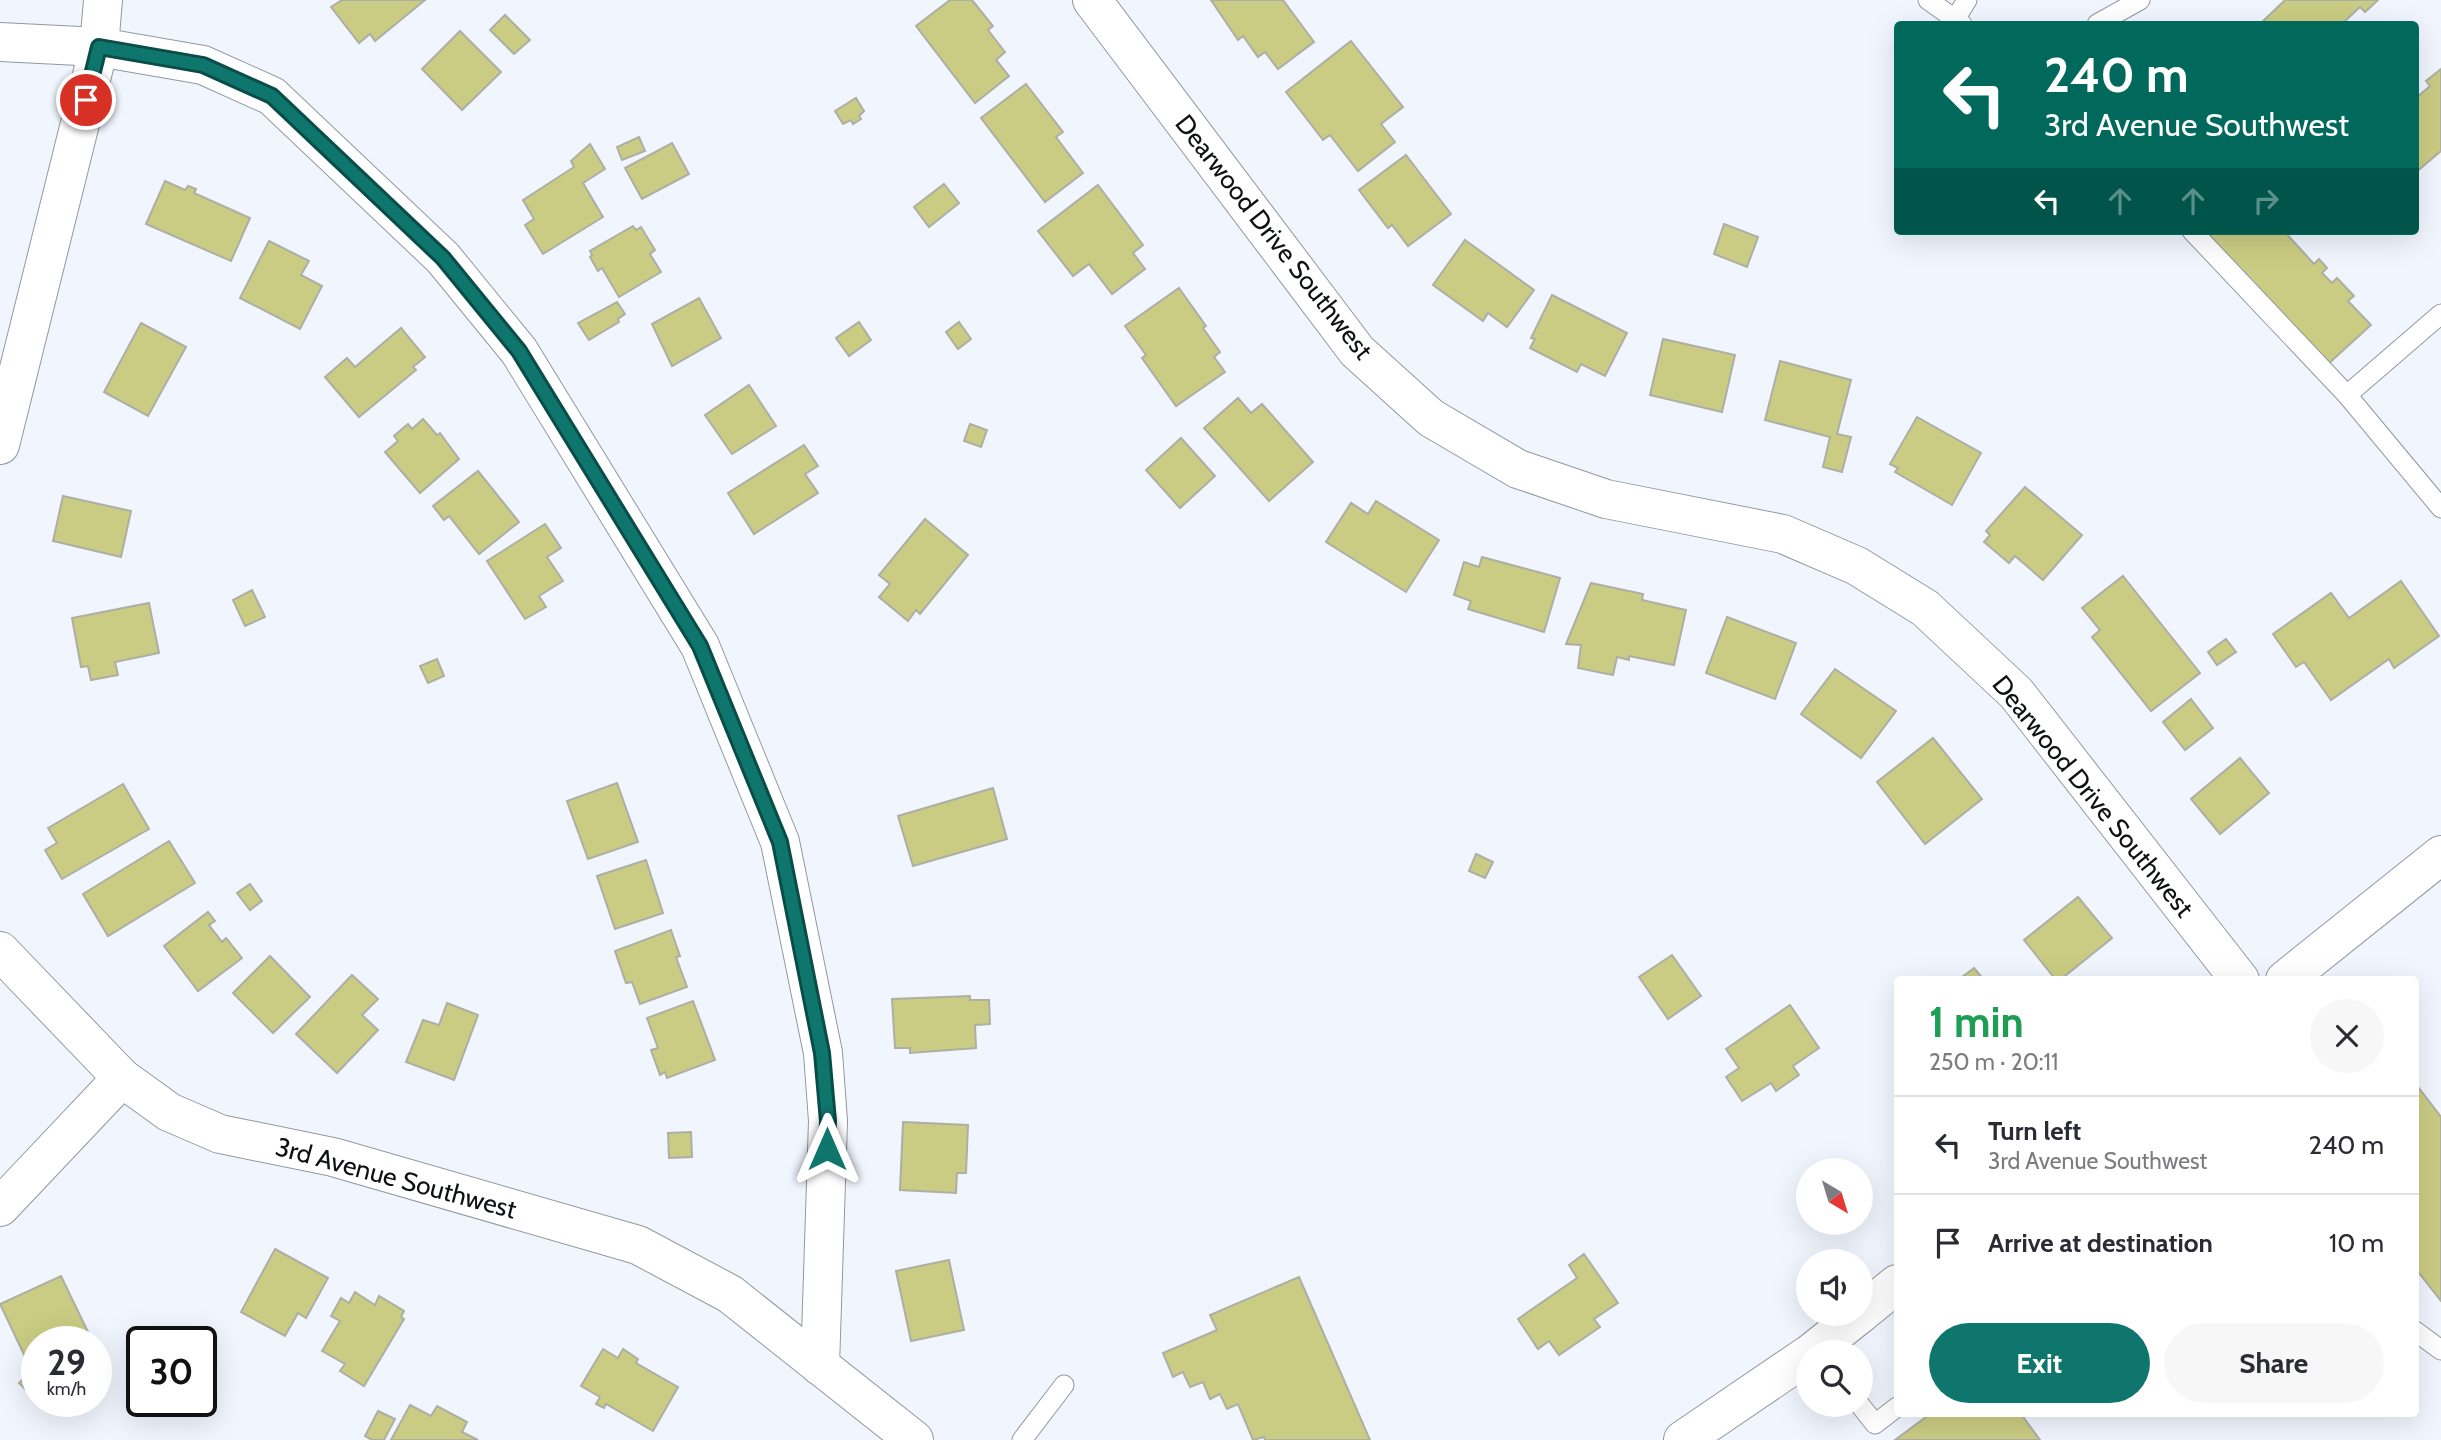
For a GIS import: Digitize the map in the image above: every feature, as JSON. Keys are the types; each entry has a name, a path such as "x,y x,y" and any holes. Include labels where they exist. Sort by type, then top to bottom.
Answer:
{"street":[{"path":"0,445 99,47 103,0"},
{"name":"Dearwood Drive Southwest","path":"1093,0 1357,351 1431,418 1518,469 1606,499 1783,534 1857,566 1925,608 2016,693 2237,976"},
{"path":"0,42 99,47 203,65 272,96 443,258 519,351 700,646 780,842 822,1053 828,1121 820,1366"},
{"path":"2290,976 2441,855"},
{"name":"3rd Avenue Southwest","path":"0,951 122,1078 169,1112 220,1134 333,1157 638,1245 730,1294 914,1440"},
{"path":"0,1207 122,1078"},
{"path":"1873,1303 1894,1286"},
{"path":"1829,1340 1845,1326"},
{"path":"1683,1440 1796,1364"}],"lane":[{"path":"1928,0 1955,21"},
{"path":"1959,21 1967,0"},
{"path":"2102,21 2140,0"},
{"path":"2196,235 2347,395 2441,508"},
{"path":"2347,395 2441,314"},
{"path":"2419,1334 2441,1350"},
{"path":"1022,1440 1063,1385"},
{"path":"1869,1417 1875,1424 1894,1409"}],"building":[{"path":"342,0 425,0 375,41 370,34 359,43 331,7"},
{"path":"950,0 972,0 993,26 988,30 1005,52 996,60 1009,76 975,103 916,26"},
{"path":"1211,0 1283,0 1314,42 1278,69 1265,52 1258,57 1243,36 1238,40"},
{"path":"2285,0 2378,0 2365,12 2360,7 2345,21 2263,21"},
{"path":"505,15 530,40 514,54 490,30"},
{"path":"460,31 501,72 462,110 422,69"},
{"path":"1351,41 1403,107 1381,124 1395,142 1358,171 1330,135 1323,140 1286,92"},
{"path":"2441,69 2441,151 2419,170 2419,96 2430,86 2426,81"},
{"path":"1026,84 1063,132 1056,137 1083,173 1045,202 981,118"},
{"path":"856,98 864,111 859,116 861,119 853,124 851,120 843,124 835,111"},
{"path":"639,137 645,151 622,160 617,147"},
{"path":"672,143 689,174 642,199 625,168"},
{"path":"590,144 605,169 583,183 603,217 543,254 525,225 534,219 523,200 574,167 571,161"},
{"path":"1406,155 1451,214 1408,246 1392,225 1388,228 1359,190"},
{"path":"165,181 185,190 188,186 196,189 194,193 250,218 231,261 146,224"},
{"path":"944,184 959,203 929,227 914,207"},
{"path":"1098,185 1143,245 1133,253 1145,269 1112,294 1089,264 1073,276 1038,231"},
{"path":"1724,224 1758,237 1747,267 1714,254"},
{"path":"633,226 636,230 641,227 655,250 650,254 661,272 619,297 602,268 598,271 590,257 590,251"},
{"path":"2209,235 2288,235 2314,264 2319,259 2327,268 2322,273 2332,283 2337,278 2354,296 2348,301 2371,325 2327,365"},
{"path":"1465,240 1534,290 1507,327 1488,313 1483,321 1433,285"},
{"path":"269,241 309,261 301,275 322,286 300,329 240,298"},
{"path":"1179,288 1206,326 1203,328 1220,352 1214,357 1225,372 1176,406 1142,358 1146,355 1125,326"},
{"path":"1552,295 1627,333 1605,376 1581,364 1577,372 1530,348 1535,339 1531,338"},
{"path":"699,298 721,338 672,366 652,324"},
{"path":"617,302 625,314 618,319 619,322 589,340 578,323"},
{"path":"859,322 871,340 849,356 836,338"},
{"path":"959,322 971,339 958,349 946,332"},
{"path":"141,323 186,347 148,416 104,392"},
{"path":"401,328 425,357 413,367 416,370 359,417 325,377 347,358 355,367"},
{"path":"1663,339 1735,355 1722,412 1650,395"},
{"path":"1780,361 1851,380 1837,434 1851,437 1842,472 1823,467 1830,437 1765,420"},
{"path":"749,385 776,426 732,454 705,415"},
{"path":"1238,398 1251,413 1262,404 1313,462 1269,501 1204,428"},
{"path":"1917,417 1981,453 1952,505 1895,472 1898,468 1890,464"},
{"path":"423,419 437,435 440,433 459,459 420,493 385,452 398,441 394,436 408,424 412,429"},
{"path":"970,424 987,430 981,447 964,441"},
{"path":"1181,438 1215,476 1180,508 1146,470"},
{"path":"804,445 818,466 805,474 818,493 754,534 728,493"},
{"path":"478,471 519,522 479,554 449,516 444,520 433,506"},
{"path":"2025,487 2082,535 2043,580 2015,556 2009,563 1984,542 1990,535 1986,531"},
{"path":"63,496 131,511 121,557 53,541"},
{"path":"1376,501 1439,540 1406,592 1326,542 1351,503 1368,514"},
{"path":"925,519 968,555 920,614 916,610 908,621 879,597 890,584 879,575"},
{"path":"545,524 561,548 547,557 563,581 539,596 546,607 525,619 487,561"},
{"path":"1482,557 1560,578 1544,632 1468,609 1471,601 1454,595 1464,562 1479,567"},
{"path":"2123,576 2200,673 2151,711 2092,637 2100,630 2082,608"},
{"path":"2401,581 2439,636 2394,668 2389,659 2331,700 2304,662 2296,667 2273,634 2331,593 2349,618"},
{"path":"1591,583 1643,594 1642,600 1686,610 1674,665 1629,656 1629,660 1617,657 1613,675 1578,668 1581,645 1566,644"},
{"path":"252,590 265,617 245,626 233,600"},
{"path":"149,603 159,653 115,662 118,675 91,680 88,666 81,667 72,618"},
{"path":"1727,617 1796,643 1775,699 1706,673"},
{"path":"2226,639 2236,652 2217,665 2208,652"},
{"path":"437,659 444,676 428,683 420,666"},
{"path":"1835,669 1896,711 1861,758 1801,714"},
{"path":"2191,699 2213,728 2185,750 2163,722"},
{"path":"1933,738 1982,799 1925,844 1877,782"},
{"path":"2240,758 2269,793 2220,834 2191,799"},
{"path":"617,783 638,842 588,859 567,801"},
{"path":"123,784 149,829 62,879 45,850 57,843 48,828"},
{"path":"993,788 1007,839 913,866 898,816"},
{"path":"169,841 195,883 108,936 83,894"},
{"path":"1476,854 1493,862 1485,878 1469,871"},
{"path":"646,860 663,913 615,929 597,876"},
{"path":"250,884 262,901 250,910 237,893"},
{"path":"2078,897 2112,938 2065,976 2053,976 2024,940"},
{"path":"208,912 215,921 209,925 222,942 226,938 242,958 198,991 164,946"},
{"path":"671,930 680,956 676,957 687,987 640,1004 632,982 626,983 615,951"},
{"path":"1672,955 1701,996 1668,1019 1639,977"},
{"path":"270,956 310,997 273,1033 233,993"},
{"path":"1974,968 1981,976 1963,976"},
{"path":"352,975 378,999 362,1015 378,1030 337,1073 296,1034"},
{"path":"970,996 970,1000 989,1000 990,1024 975,1025 976,1048 910,1053 910,1048 895,1048 892,999"},
{"path":"693,1001 715,1060 667,1078 665,1072 660,1075 651,1050 658,1048 647,1018"},
{"path":"447,1003 478,1015 454,1080 406,1062 423,1020 439,1025"},
{"path":"1790,1005 1819,1048 1793,1066 1799,1075 1776,1091 1771,1083 1742,1101 1726,1077 1739,1068 1726,1049"},
{"path":"2419,1088 2441,1117 2441,1301 2419,1273"},
{"path":"903,1122 968,1125 966,1173 957,1173 956,1193 900,1190"},
{"path":"691,1132 692,1157 669,1158 668,1133"},
{"path":"275,1249 328,1278 306,1318 298,1313 285,1336 241,1312"},
{"path":"1584,1254 1618,1303 1594,1319 1600,1327 1559,1355 1549,1341 1538,1349 1518,1319 1577,1278 1569,1265"},
{"path":"949,1260 964,1330 911,1341 896,1271"},
{"path":"61,1276 85,1326 21,1326 21,1348 0,1304"},
{"path":"1299,1277 1370,1440 1265,1440 1264,1437 1253,1440 1238,1404 1227,1409 1220,1394 1210,1399 1203,1382 1190,1387 1183,1372 1173,1377 1163,1353 1217,1330 1210,1315"},
{"path":"355,1292 375,1305 379,1296 404,1311 401,1317 404,1319 364,1386 340,1371 345,1364 322,1351 340,1321 331,1316 341,1298 349,1303"},
{"path":"603,1349 618,1358 623,1349 638,1359 636,1363 678,1387 653,1431 606,1404 604,1408 596,1404 600,1397 581,1386"},
{"path":"410,1405 431,1416 437,1406 467,1422 462,1432 478,1440 391,1440"},
{"path":"378,1411 395,1419 384,1440 372,1440 365,1436"},
{"path":"1926,1417 2023,1417 2040,1440 1895,1440"}],"route":[{"path":"86,100 99,47 203,65 272,96 443,258 519,351 700,646 780,842 822,1053 828,1121 827,1149"}]}
